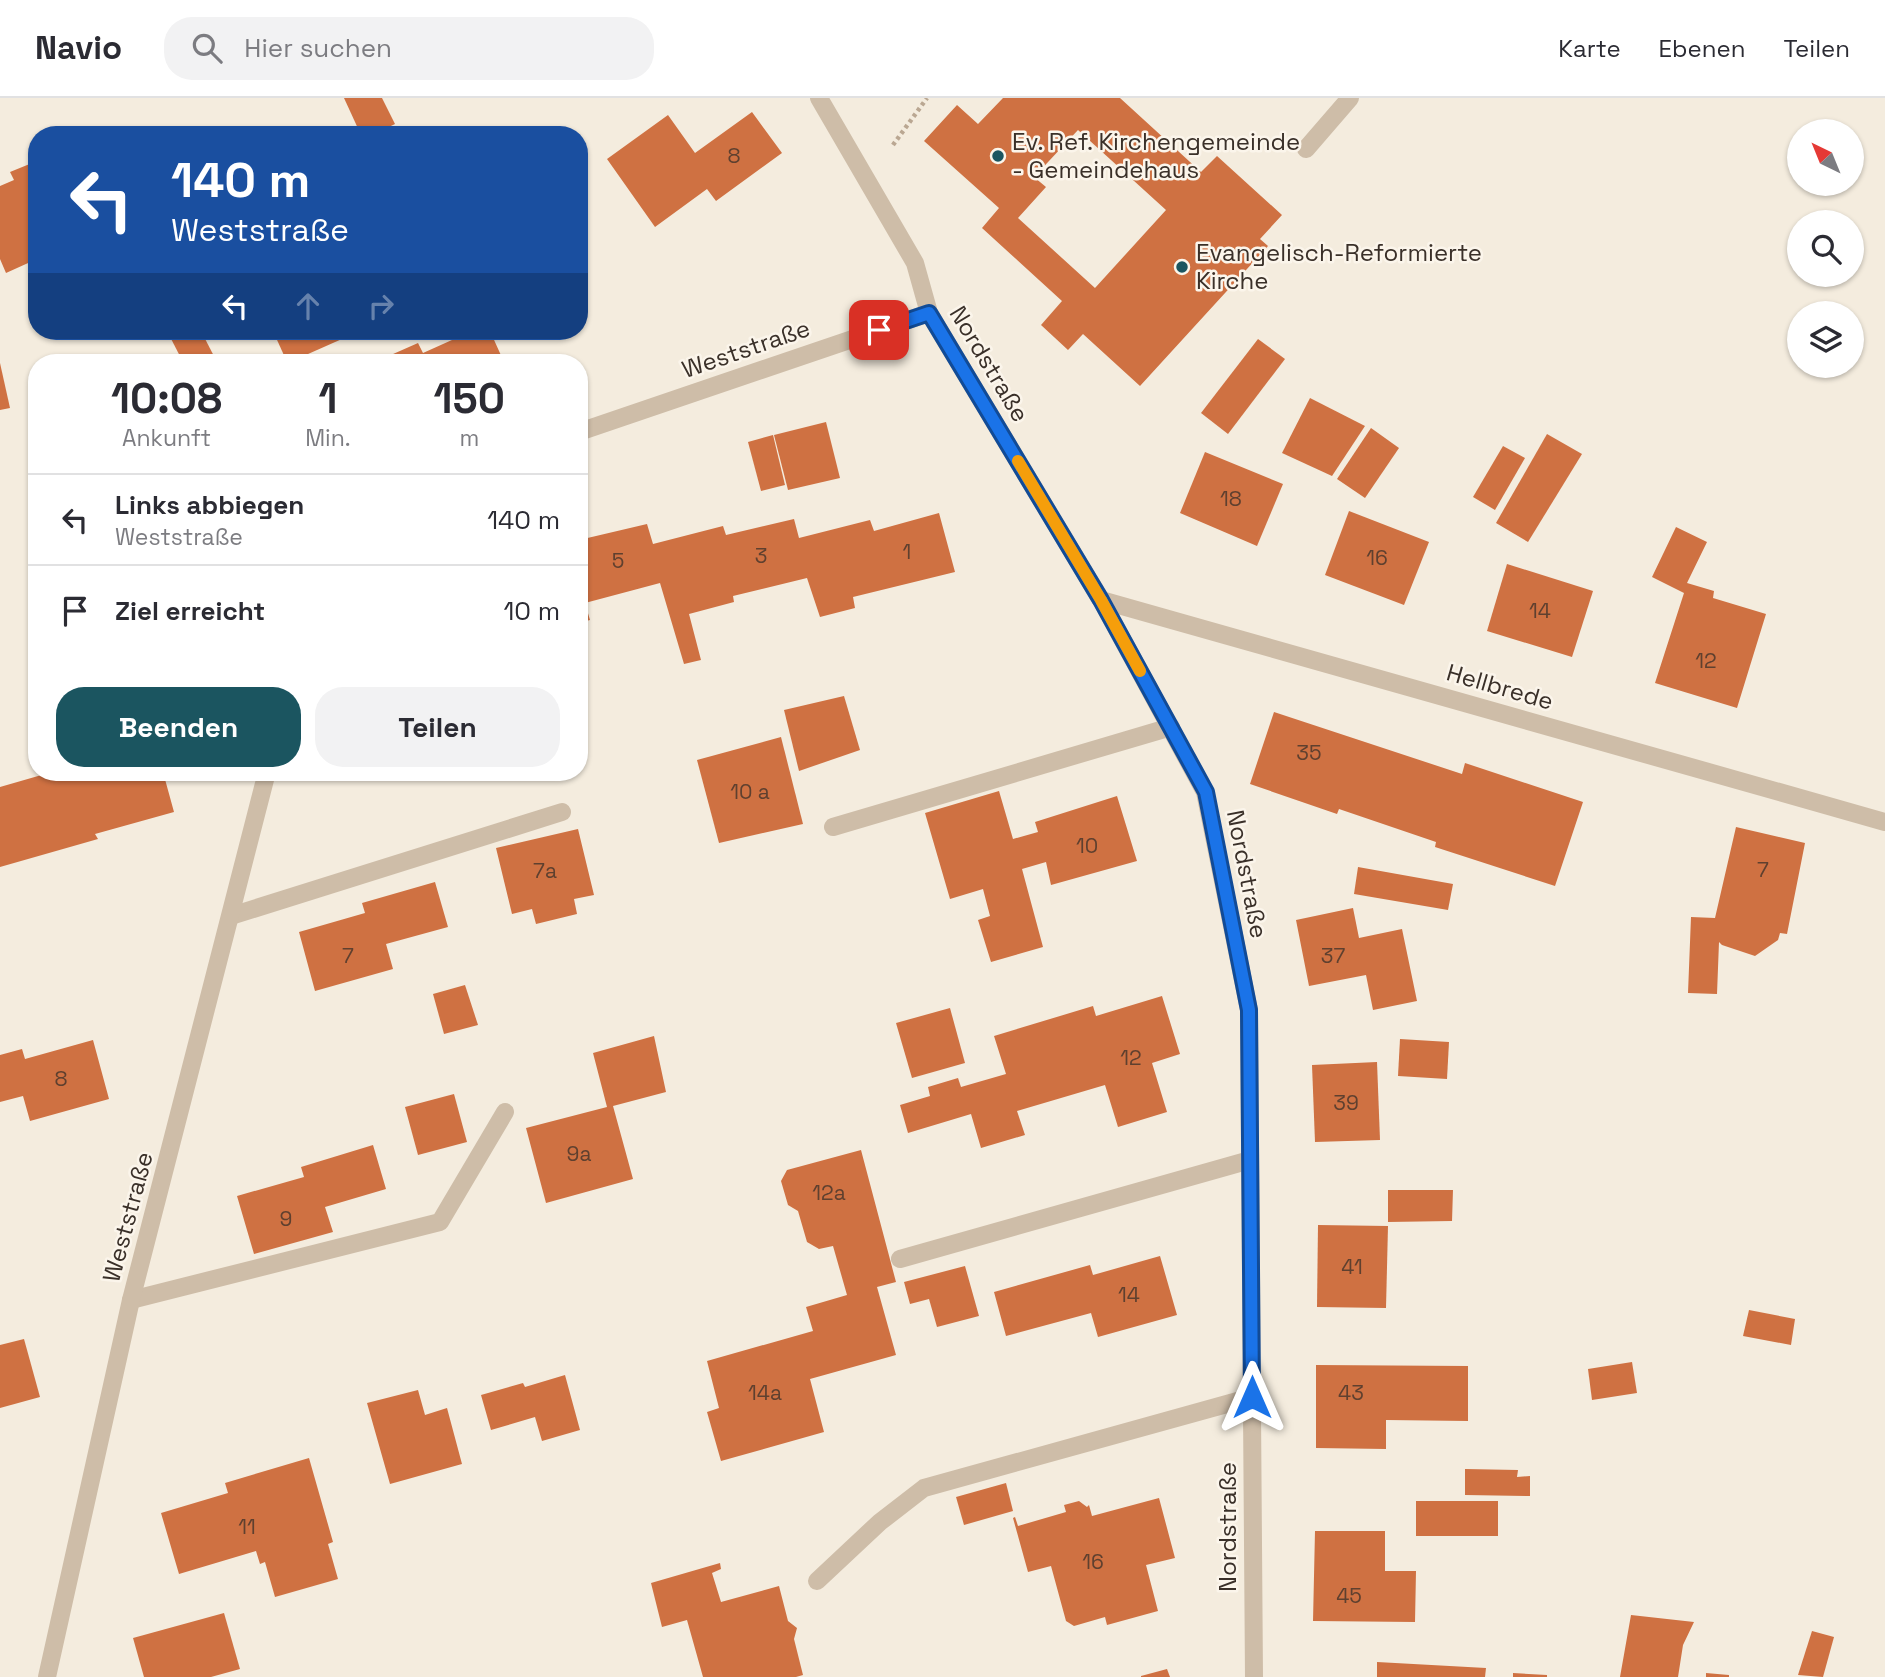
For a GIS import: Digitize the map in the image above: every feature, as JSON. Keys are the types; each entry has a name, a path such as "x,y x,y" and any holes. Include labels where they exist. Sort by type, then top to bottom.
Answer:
{"street":[{"name":"Nordstraße","path":"819,98 915,263 929,313 1101,600 1206,792 1249,1010 1254,1677"},
{"path":"1306,149 1350,98"},
{"name":"Weststraße","path":"588,429 929,313"},
{"name":"Hellbrede","path":"1101,600 1885,822"},
{"path":"833,827 1171,727"},
{"name":"Weststraße","path":"47,1677 131,1300 265,781"},
{"path":"231,916 562,812"},
{"path":"131,1300 440,1222 505,1112"},
{"path":"900,1259 1250,1160"},
{"path":"817,1581 880,1522 924,1488 1252,1397"}],"path":[{"path":"867,180 927,98"}],"building":[{"path":"344,98 382,98 395,124 391,126 357,126"},
{"path":"1003,98 1120,98 1201,172 1217,156 1282,215 1260,239 1268,246 1140,386 1083,334 1068,350 1041,325 1062,301 982,228 999,208 924,141 957,105 978,124","holes":["1078,130 1166,210 1095,288 1018,218 1046,187 1034,177"]},
{"path":"752,112 782,153 716,201 707,189 655,227 607,159 668,115 695,153"},
{"path":"28,165 28,263 6,273 0,259 0,186 14,180 10,172"},
{"path":"1258,339 1285,359 1228,434 1201,413"},
{"path":"172,340 206,340 213,354 179,354"},
{"path":"277,340 340,340 308,354 283,354"},
{"path":"452,340 494,340 500,354 393,354 418,343 423,353"},
{"path":"0,363 10,408 0,410"},
{"path":"1310,398 1365,426 1332,476 1282,453"},
{"path":"826,422 840,478 788,490 774,435"},
{"path":"1371,428 1399,448 1365,498 1337,479"},
{"path":"1547,434 1582,454 1528,542 1496,523"},
{"path":"773,435 785,485 761,491 748,442"},
{"path":"1503,446 1525,458 1495,510 1473,497"},
{"path":"1205,452 1283,484 1257,546 1180,513"},
{"path":"1349,511 1429,542 1404,605 1325,575"},
{"path":"939,513 955,572 853,597 855,608 820,617 807,578 733,596 734,602 689,614 701,660 684,664 660,583 588,602 588,538 647,524 653,544 723,526 726,535 794,519 799,538 870,520 874,531"},
{"path":"1676,527 1707,542 1687,583 1714,591 1713,598 1766,614 1737,708 1655,683 1684,593 1652,577"},
{"path":"1507,564 1593,591 1572,657 1487,631"},
{"path":"844,696 860,750 799,771 784,710"},
{"path":"1274,712 1462,774 1465,763 1583,802 1555,886 1435,847 1436,842 1339,809 1337,814 1250,784"},
{"path":"781,737 803,824 719,843 697,760"},
{"path":"28,779 165,781 174,812 95,834 98,839 0,867 0,787"},
{"path":"999,791 1013,839 1038,832 1035,822 1117,796 1137,861 1051,885 1046,862 1022,869 1043,947 991,962 978,920 990,916 983,889 950,899 925,813"},
{"path":"1736,827 1805,843 1787,934 1780,933 1778,940 1755,956 1719,942 1717,994 1688,993 1691,917 1715,918"},
{"path":"578,829 594,895 574,899 577,914 536,924 532,909 512,914 496,848"},
{"path":"1358,867 1453,884 1448,910 1354,894"},
{"path":"435,882 448,927 386,944 393,969 315,991 299,932 365,913 362,903"},
{"path":"1353,908 1359,938 1402,929 1417,1001 1373,1010 1366,975 1309,986 1296,920"},
{"path":"465,985 478,1025 444,1034 433,994"},
{"path":"1162,996 1180,1054 1152,1063 1167,1112 1118,1127 1105,1085 1017,1111 1025,1135 981,1148 971,1114 908,1133 900,1105 930,1096 928,1087 958,1078 961,1087 1006,1074 994,1036 1093,1006 1096,1016"},
{"path":"950,1008 965,1063 912,1078 896,1023"},
{"path":"654,1036 666,1092 613,1106 633,1179 546,1203 526,1128 607,1107 593,1053"},
{"path":"1400,1039 1449,1042 1447,1079 1398,1076"},
{"path":"93,1040 109,1099 30,1121 23,1096 0,1102 0,1055 22,1049 25,1059"},
{"path":"1377,1062 1380,1140 1315,1142 1312,1065"},
{"path":"454,1094 467,1142 418,1155 405,1107"},
{"path":"373,1145 386,1189 325,1207 333,1232 254,1254 237,1196 304,1177 301,1167"},
{"path":"861,1150 896,1282 877,1287 896,1355 810,1379 824,1432 721,1461 707,1412 719,1408 707,1361 813,1331 806,1307 847,1295 833,1246 819,1249 807,1242 798,1211 788,1205 781,1181 787,1170"},
{"path":"1388,1190 1453,1190 1452,1221 1388,1222"},
{"path":"1318,1225 1388,1226 1386,1308 1317,1307"},
{"path":"1160,1256 1177,1315 1098,1337 1091,1313 1006,1336 994,1292 1090,1265 1093,1275"},
{"path":"965,1266 979,1316 937,1327 929,1299 910,1304 904,1282"},
{"path":"1749,1310 1795,1319 1791,1345 1743,1336"},
{"path":"24,1339 40,1397 0,1408 0,1345"},
{"path":"1632,1362 1637,1393 1592,1400 1588,1369"},
{"path":"1316,1365 1468,1366 1468,1421 1386,1420 1386,1449 1316,1448"},
{"path":"565,1375 580,1430 542,1441 535,1417 491,1430 481,1395 523,1383 525,1387"},
{"path":"418,1390 425,1415 447,1408 462,1464 390,1484 367,1403"},
{"path":"309,1458 333,1542 328,1544 338,1579 275,1597 265,1562 260,1564 256,1551 179,1574 161,1513 228,1493 225,1483"},
{"path":"1465,1469 1518,1470 1517,1477 1530,1476 1530,1496 1465,1495"},
{"path":"1006,1483 1013,1511 964,1525 956,1497"},
{"path":"1159,1498 1175,1558 1146,1565 1158,1611 1107,1625 1105,1617 1074,1626 1066,1621 1051,1566 1028,1572 1013,1518 1015,1517 1018,1526 1066,1512 1064,1505 1079,1501 1087,1507 1089,1505 1092,1516"},
{"path":"1416,1501 1498,1501 1498,1536 1416,1536"},
{"path":"1315,1531 1385,1531 1385,1571 1416,1571 1415,1622 1313,1621"},
{"path":"720,1563 721,1569 712,1573 721,1602 779,1586 788,1621 797,1628 794,1639 803,1675 703,1677 687,1620 662,1627 651,1583"},
{"path":"224,1613 240,1669 211,1677 144,1677 133,1638"},
{"path":"1631,1615 1694,1622 1683,1645 1678,1677 1620,1677"},
{"path":"1812,1631 1834,1637 1823,1677 1798,1675"},
{"path":"1377,1662 1486,1668 1485,1677 1377,1677"},
{"path":"1167,1669 1170,1677 1141,1677 1141,1676"},
{"path":"1513,1673 1547,1675 1547,1677 1513,1677"},
{"path":"1706,1673 1729,1675 1729,1677 1706,1677"}],"slow traffic":[{"path":"1018,461 1140,671"}],"place":[{"name":"Ev. Ref. Kirchengemeinde - Gemeindehaus","path":"998,156"},
{"name":"Evangelisch-Reformierte Kirche","path":"1182,267"}],"route":[{"path":"879,330 929,313 1101,600 1206,792 1249,1010 1252,1397"}]}
